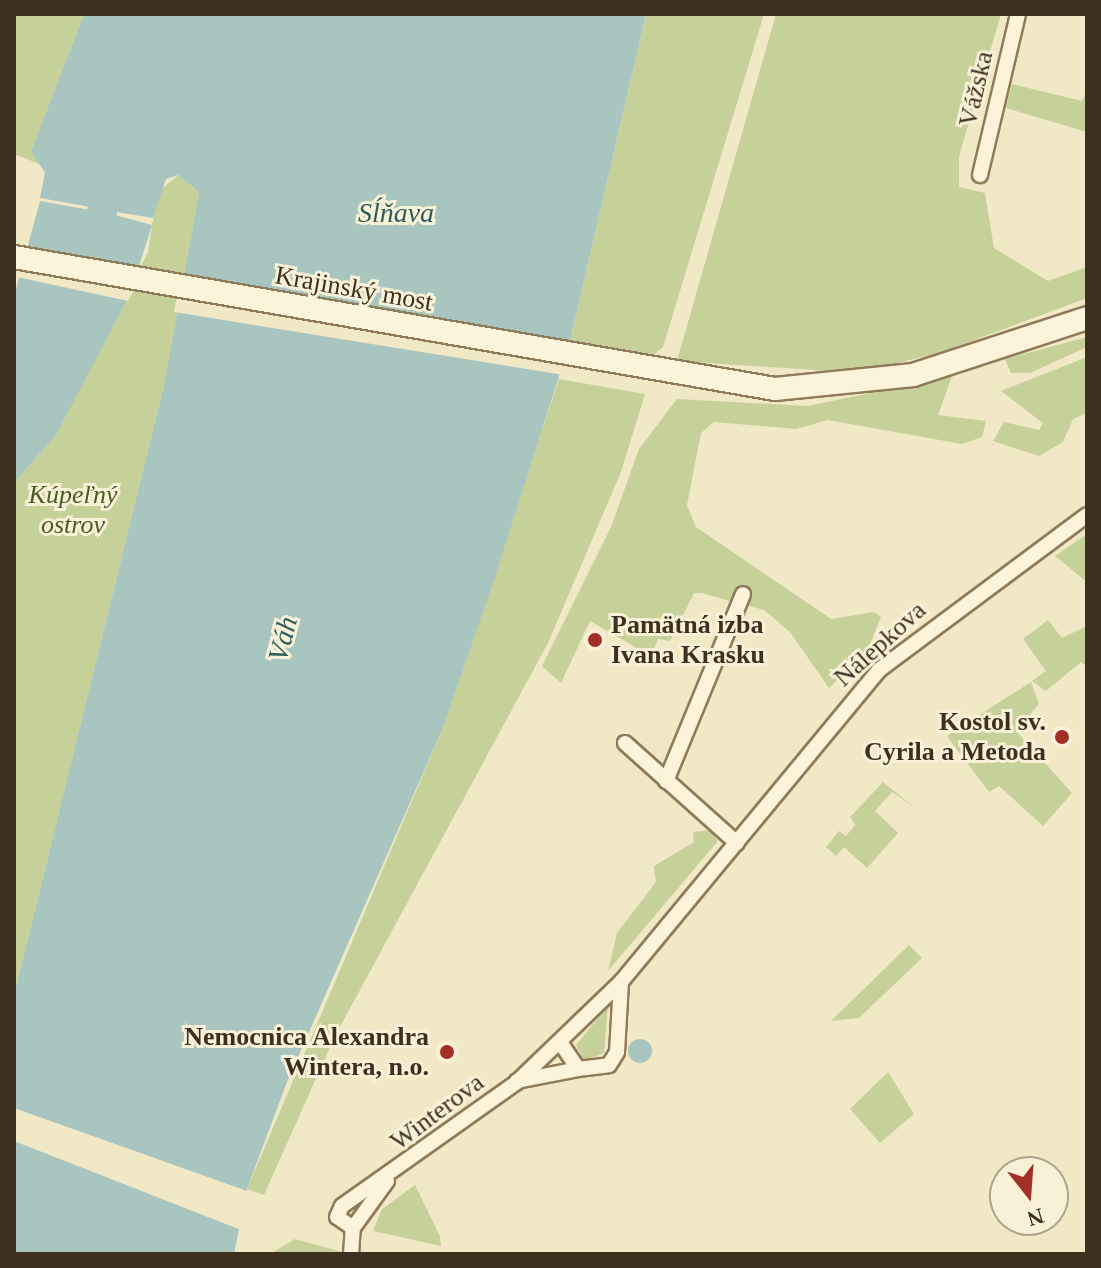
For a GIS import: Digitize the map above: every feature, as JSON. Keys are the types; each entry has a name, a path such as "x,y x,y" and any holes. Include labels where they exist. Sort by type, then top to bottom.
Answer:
{"main road":[{"name":"Krajinský most","path":"14,257 775,389 866,385 1087,318"}],"street":[{"name":"Vážska","path":"980,175 1018,14"},
{"name":"Nálepkova","path":"517,1082 616,988 879,670 1087,515"},
{"path":"666,781 743,594"},
{"path":"625,743 737,843"},
{"path":"517,1082 578,1069 602,1070 615,1058 616,988"},
{"path":"560,1042 578,1069"},
{"name":"Winterova","path":"387,1181 353,1228 336,1212 387,1181 517,1082"},
{"path":"351,1254 353,1228"}],"green space":[{"path":"14,14 84,14 31,151 42,165 14,154"},
{"path":"646,14 764,14 663,347 651,357 569,345"},
{"path":"776,14 1001,14 959,156 959,187 985,193 994,248 1048,281 1087,267 1087,298 945,351 860,373 677,361"},
{"path":"1012,84 1082,101 1087,90 1087,132 1006,108"},
{"name":"Kúpeľný ostrov","path":"178,175 199,192 163,389 14,995 14,483 56,435 148,252 157,193"},
{"path":"1087,337 1087,347 1030,373 1011,373 1005,359"},
{"path":"1087,357 1087,413 1073,419 1063,442 1039,456 993,441 1004,422 1039,430 1043,423 1001,391"},
{"path":"952,376 938,415 986,421 982,437 962,444 828,420 796,429 714,422 701,433 687,505 696,527 831,619 874,612 881,617 867,652 829,688 790,632 764,610 701,593 694,593 670,641 658,639 651,656 590,621 561,683 542,666 611,527 639,449 677,399 808,406"},
{"path":"559,379 645,394 621,472 548,643 335,1036 264,1195 247,1189 442,730"},
{"path":"1087,534 1087,582 1055,556"},
{"path":"1048,620 1062,638 1087,626 1087,667 1081,662 1046,691 1032,681 1046,671 1023,639"},
{"path":"1031,682 1039,704 1016,731 1072,793 1043,826 999,786 989,792 947,736"},
{"path":"883,782 914,807 892,792 875,811 898,833 867,868 844,847 836,856 826,847 839,831 846,836 855,825 850,817"},
{"path":"710,830 718,841 608,971 617,933 656,882 654,866 694,842 693,832"},
{"path":"909,945 922,958 859,1018 831,1021"},
{"path":"608,1006 604,1053 584,1061 576,1045"},
{"path":"888,1072 914,1114 880,1143 850,1109"},
{"path":"415,1185 440,1236 441,1246 373,1231 382,1209"},
{"path":"295,1239 342,1252 342,1254 270,1254"}],"water":[{"name":"Sĺňava","path":"84,14 646,14 569,345 493,583 442,730 287,1082 247,1189 234,1254 14,1254 14,995 163,389 199,192 178,175 166,179 153,218 104,210 104,183 90,207 40,198 45,173 31,151"},
{"path":"40,201 90,210 92,219 104,212 152,225 131,292 56,435 14,483 14,296"},
{"path":"640,1039 649,1042 652,1051 649,1060 640,1063 631,1060 628,1051 631,1042"}],"pier":[{"path":"22,250 144,271 128,301 17,277"},
{"path":"180,278 572,347 564,375 174,312"},
{"path":"14,1108 250,1192 241,1230 14,1141"}],"waterway":[{"path":"94,258 111,160"}],"place":[{"name":"Pamätná izba Ivana Krasku","path":"595,640"},
{"name":"Kostol sv. Cyrila a Metoda","path":"1062,737"},
{"name":"Nemocnica Alexandra Wintera, n.o.","path":"447,1052"}],"water label":[{"name":"Váh","path":"283,639"}]}
